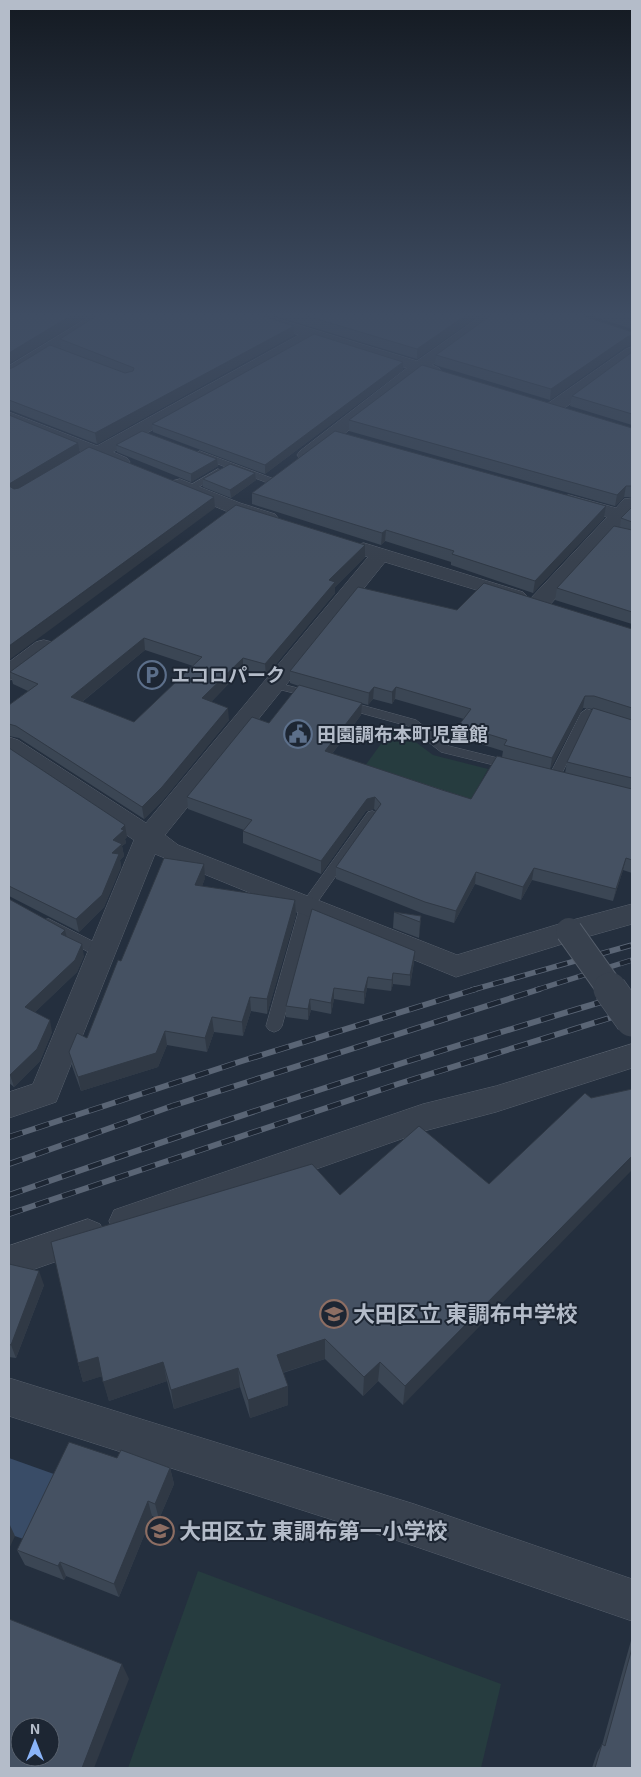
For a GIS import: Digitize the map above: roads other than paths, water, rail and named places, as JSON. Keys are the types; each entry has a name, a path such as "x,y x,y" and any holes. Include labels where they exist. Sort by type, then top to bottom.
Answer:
{"street":[{"path":"92,453 143,432 205,396"},
{"path":"246,499 381,396"},
{"path":"553,408 570,396"},
{"path":"535,403 571,414"},
{"path":"9,417 92,453 134,467"},
{"path":"332,434 352,439"},
{"path":"161,478 188,489 246,499 289,525"},
{"path":"344,542 548,606 618,520 553,496"},
{"path":"9,1105 45,1093 148,838 381,554"},
{"path":"9,673 57,638"},
{"path":"9,745 169,851 456,966 569,931 632,914"},
{"path":"569,931 632,1020"},
{"path":"9,1262 423,1118 496,1099 632,1056"},
{"path":"9,1397 414,1525 632,1600"}],"lane":[{"path":"193,452 229,465 246,499"},
{"path":"188,489 229,465"},
{"path":"274,685 412,723 445,748 518,767"},
{"path":"554,776 587,713 632,727"},
{"path":"274,1026 306,906 372,816"},
{"path":"34,916 102,952"}],"water":[{"path":"9,1458 65,1478 35,1543 9,1534"}],"railway":[{"path":"472,990 632,945"},
{"path":"536,990 632,960"},
{"path":"9,1137 242,1061 476,989"},
{"path":"9,1164 172,1106 540,989"},
{"path":"9,1195 319,1090 475,1040 632,993"},
{"path":"9,1214 398,1084 632,1011"}],"place":[{"name":"エコロパーク","path":"152,675"},
{"name":"田園調布本町児童館","path":"298,734"},
{"name":"大田区立 東調布中学校","path":"334,1314"},
{"name":"大田区立 東調布第一小学校","path":"160,1531"}]}
